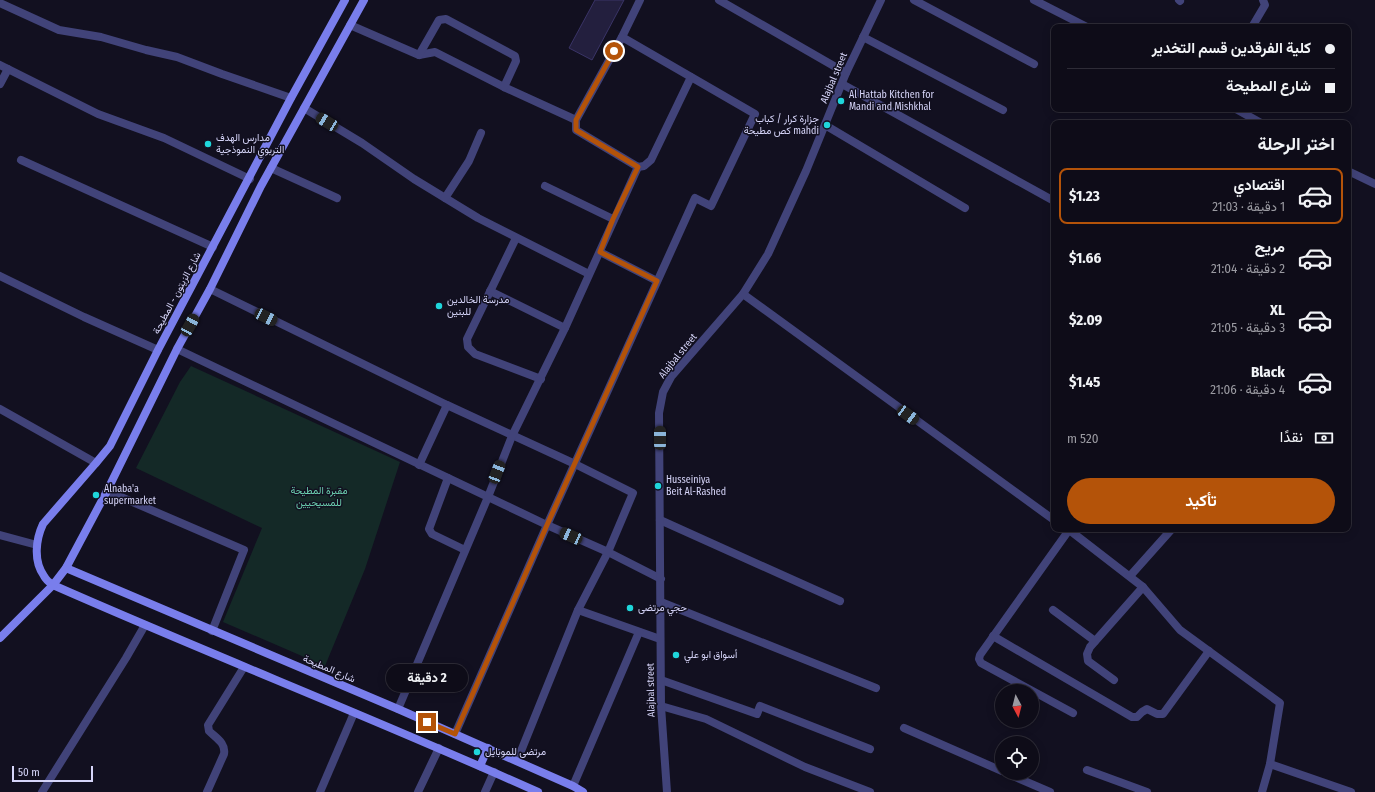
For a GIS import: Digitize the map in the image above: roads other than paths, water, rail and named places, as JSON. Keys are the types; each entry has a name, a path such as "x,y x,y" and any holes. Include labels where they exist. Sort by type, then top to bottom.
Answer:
{"main road":[{"name":"شارع الزيتون - المطيحة","path":"53,585 43,576 38,560 37,546 39,534 43,524 110,446 158,350 250,179 291,98 345,0"},
{"path":"0,638 53,585 66,568 107,491 177,349 210,289 271,168 364,0"},
{"name":"شارع المطيحة","path":"66,568 398,709 573,786 583,792"},
{"path":"53,585 244,667 439,748 538,792"},
{"path":"480,766 488,748"}],"street":[{"path":"640,0 622,37 576,120 576,130 638,167 644,166 651,160 691,77"},
{"path":"719,0 846,73"},
{"name":"Alajbal street","path":"667,792 660,706 661,579 659,413 663,392 671,377 743,294 768,254 806,171 846,73 881,0"},
{"path":"914,0 1034,64"},
{"path":"1034,0 1080,24"},
{"path":"1254,24 1265,5 1264,0"},
{"path":"0,3 59,30 101,36 146,50 177,57 291,98"},
{"path":"419,54 439,20 446,19 515,56 516,61 504,87"},
{"path":"350,25 419,54 435,52 504,87 576,120"},
{"path":"455,734 574,464 695,198 710,206 755,114 622,37"},
{"path":"863,37 1003,110"},
{"path":"0,84 4,67 98,114 164,138 250,179"},
{"path":"842,84 1051,199"},
{"path":"304,108 362,143 414,179 478,218 589,274"},
{"path":"1241,112 1256,120"},
{"path":"825,125 965,208"},
{"path":"446,198 469,161 481,133"},
{"path":"21,160 213,247"},
{"path":"398,709 488,497 512,436 565,328 600,252 613,219 638,167"},
{"path":"271,168 337,198"},
{"path":"1351,172 1375,184"},
{"path":"545,186 613,219"},
{"path":"516,238 467,339 468,347 475,354 540,379"},
{"path":"600,252 657,281"},
{"path":"0,276 84,317 158,350"},
{"path":"210,289 447,405 574,464 633,494 608,552 578,610 517,761"},
{"path":"490,291 565,328"},
{"path":"743,294 1051,518"},
{"path":"177,349 419,465 608,552 661,579"},
{"path":"419,465 447,405"},
{"path":"0,409 96,463"},
{"path":"448,478 429,529 432,534 465,550"},
{"path":"107,491 244,550 212,631"},
{"path":"660,520 840,601"},
{"path":"1066,532 993,636 980,655 979,659 981,663 1074,713"},
{"path":"1072,532 1143,587 1180,630 1280,703 1270,764 1262,792"},
{"path":"1130,576 1169,532"},
{"path":"0,535 37,546"},
{"path":"1114,680 1088,661 1087,654 1095,641 1143,587"},
{"path":"661,602 876,688"},
{"path":"578,610 660,639"},
{"path":"1053,610 1095,641"},
{"path":"42,792 145,625"},
{"path":"573,786 640,632"},
{"path":"993,636 1132,717 1137,717 1147,709 1156,714 1163,714 1209,651"},
{"path":"207,792 225,750 222,743 209,731 208,724 244,667"},
{"path":"661,680 756,714 760,706 870,749"},
{"path":"660,706 706,719 805,767 870,792"},
{"path":"320,792 354,713"},
{"path":"904,728 995,768"},
{"path":"418,792 439,748"},
{"path":"1270,764 1351,792"},
{"path":"1087,770 1148,792"},
{"path":"485,792 494,772"},
{"path":"1022,780 1050,792"}],"place":[{"name":"Al Hattab Kitchen for Mandi and Mishkhal","path":"841,101"},
{"name":"جزارة كرار / كباب كص مطيحة mahdi","path":"827,125"},
{"name":"مدارس الهدف التربوي النموذجية","path":"208,144"},
{"name":"مدرسة الخالدين للبنين","path":"439,306"},
{"name":"Husseiniya Beit Al-Rashed","path":"658,486"},
{"name":"Alnaba'a supermarket","path":"96,495"},
{"name":"حجي مرتضى","path":"630,608"},
{"name":"أسواق ابو علي","path":"676,655"},
{"name":"مرتضى للموبايل","path":"477,752"}],"park label":[{"name":"مقبرة المطيحة للمسيحيين","path":"319,496"}]}
